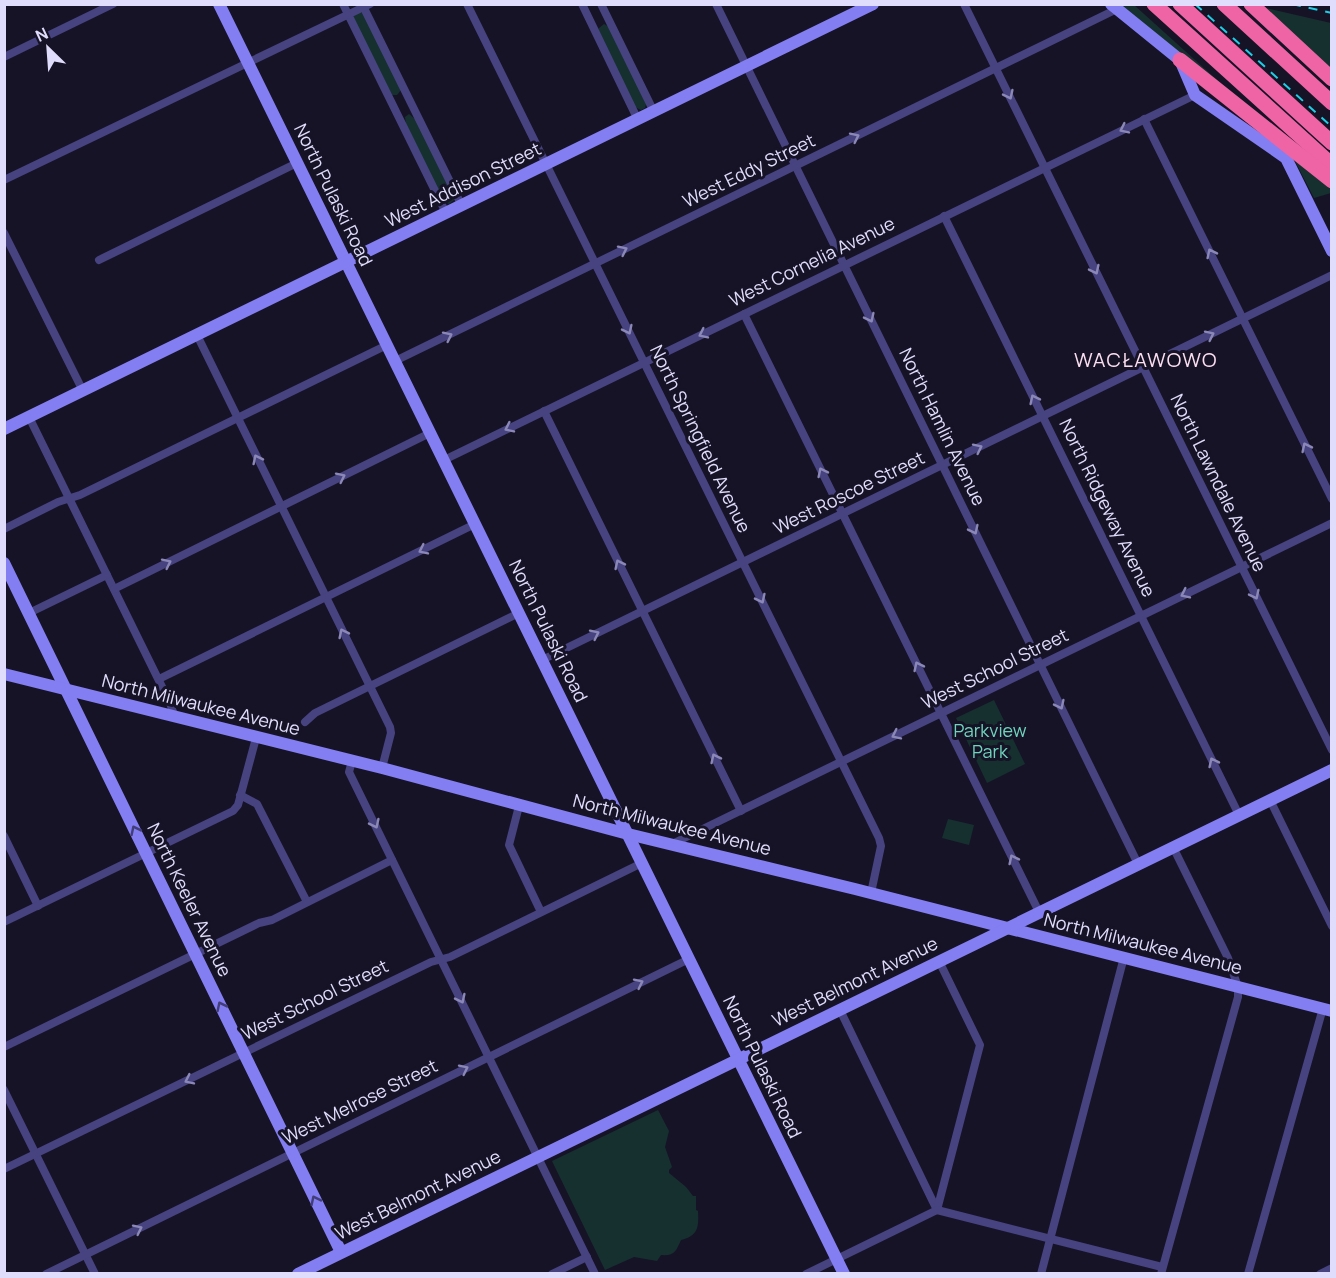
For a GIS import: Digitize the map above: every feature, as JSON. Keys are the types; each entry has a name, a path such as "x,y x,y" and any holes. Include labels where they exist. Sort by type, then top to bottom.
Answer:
{"highway":[{"path":"1154,4 1332,165"},
{"path":"1180,4 1332,143"},
{"path":"1224,4 1332,103"},
{"path":"1251,4 1332,79"},
{"path":"1180,60 1332,181"}],"main road":[{"name":"North Pulaski Road","path":"219,4 844,1274"},
{"name":"West Addison Street","path":"4,429 873,4"},
{"path":"1114,7 1180,60 1195,94 1286,158 1332,251"},
{"name":"North Keeler Avenue","path":"4,563 341,1252"},
{"name":"North Milwaukee Avenue","path":"4,674 382,768 628,834 871,893 1327,1010"},
{"name":"West Belmont Avenue","path":"298,1274 1332,770"}],"street":[{"path":"4,57 113,4"},
{"path":"343,4 446,213"},
{"name":"North Springfield Avenue","path":"467,4 881,842 871,893"},
{"path":"594,4 583,7 638,120"},
{"path":"602,4 654,112"},
{"name":"North Hamlin Avenue","path":"716,4 1138,864"},
{"name":"North Lawndale Avenue","path":"964,4 1332,750"},
{"path":"4,180 249,64 365,5 462,206"},
{"name":"West Eddy Street","path":"395,361 996,69 1114,7"},
{"path":"593,27 609,19"},
{"name":"West Cornelia Avenue","path":"444,460 1195,94"},
{"path":"391,103 407,95"},
{"path":"398,117 414,109"},
{"path":"1144,119 1332,499"},
{"path":"99,260 297,164"},
{"name":"North Ridgeway Avenue","path":"944,216 1239,815"},
{"path":"4,233 83,391"},
{"name":"West Roscoe Street","path":"542,660 1332,275"},
{"path":"744,314 1040,912"},
{"path":"197,335 390,727 391,733 382,768"},
{"path":"4,528 58,502 80,495 387,345"},
{"path":"544,411 741,811"},
{"path":"29,417 159,679 175,718"},
{"path":"114,589 430,433"},
{"name":"West School Street","path":"672,844 1332,523"},
{"path":"159,679 475,524"},
{"path":"29,613 107,575"},
{"path":"305,722 315,713 519,613"},
{"path":"4,922 233,811 238,805 256,738"},
{"path":"352,761 349,772 595,1274"},
{"path":"240,795 257,804 307,902"},
{"path":"1270,800 1332,926"},
{"path":"519,806 508,845 542,912"},
{"path":"4,836 38,906"},
{"path":"806,1274 937,1210 1161,1270 1238,997 1238,987 1228,958 1173,847"},
{"path":"4,1047 392,860"},
{"name":"West School Street","path":"4,1169 431,962 450,957 642,863"},
{"path":"1041,1274 1124,957"},
{"name":"West Melrose Street","path":"46,1274 689,959"},
{"path":"937,1210 980,1045 939,961"},
{"path":"840,1010 937,1210"},
{"path":"1248,1274 1327,1010"},
{"path":"4,1090 95,1274"},
{"path":"552,1274 586,1257"},
{"path":"1320,1274 1332,1268"}],"green space":[{"path":"1121,5 1134,5 1246,106"},
{"path":"1266,8 1331,23 1331,71"},
{"path":"360,12 363,13 401,90 397,95 392,95 354,19 354,16"},
{"path":"604,24 611,28 646,104 641,110 635,107 598,29"},
{"path":"409,114 416,120 454,198 449,204 444,202 406,124 405,117"},
{"path":"1295,161 1331,187 1331,193 1314,198"},
{"name":"Parkview Park","path":"994,700 1025,764 987,783 956,718"},
{"path":"948,819 974,825 969,845 942,838"},
{"path":"658,1110 669,1131 665,1147 672,1167 669,1173 693,1196 696,1196 698,1226 691,1236 681,1240 674,1252 661,1255 657,1261 634,1257 605,1270 552,1161"}],"railway":[{"path":"1195,4 1332,127"},
{"path":"1292,4 1332,13"}],"district":[{"name":"WACŁAWOWO","path":"1146,360"}]}
